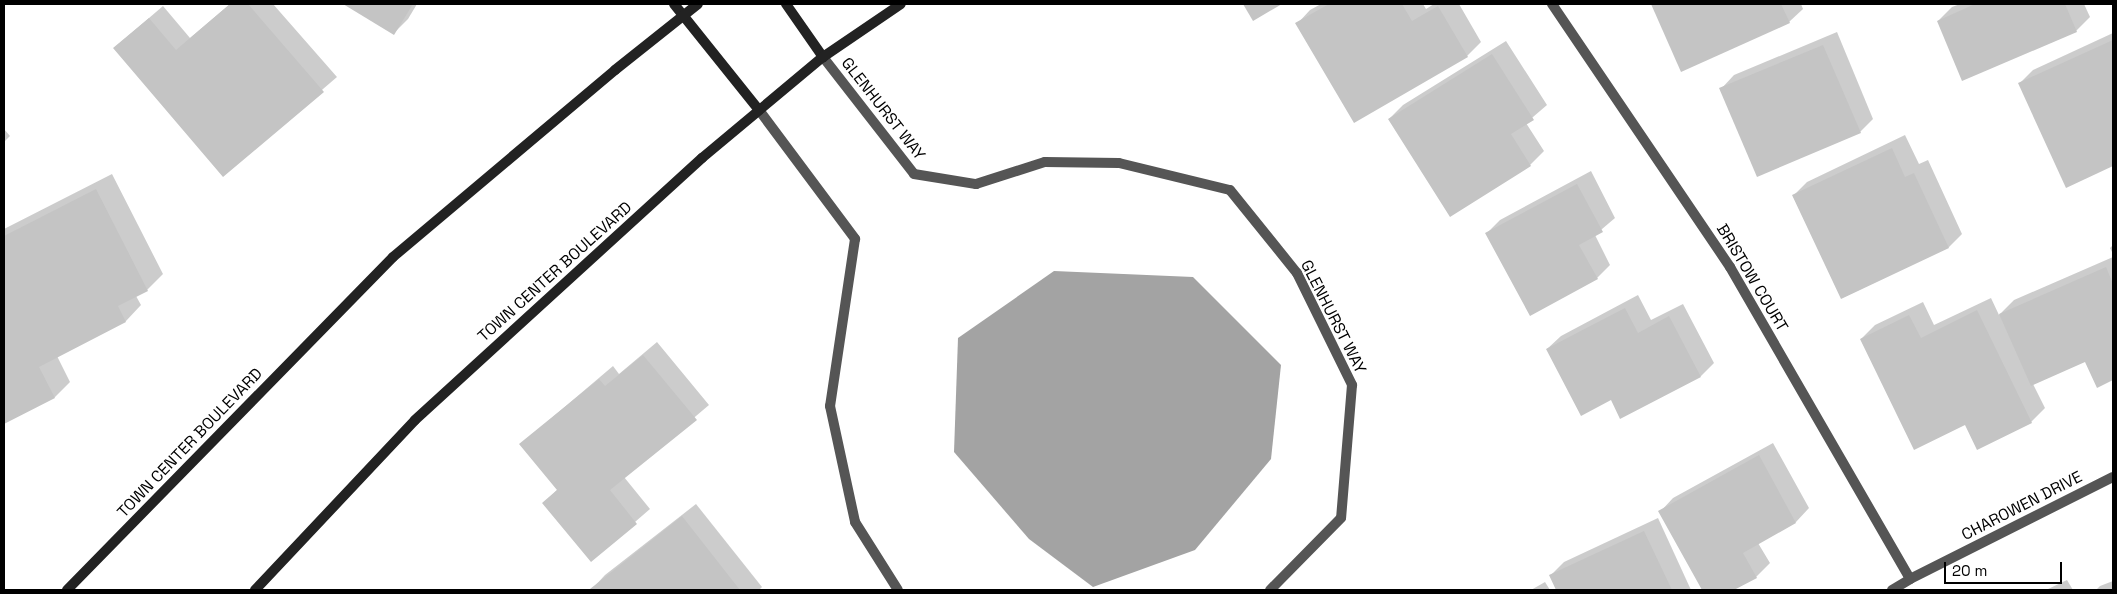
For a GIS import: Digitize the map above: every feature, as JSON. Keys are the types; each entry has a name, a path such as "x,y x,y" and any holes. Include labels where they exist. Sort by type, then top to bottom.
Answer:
{"street":[{"path":"674,4 759,110 855,239 830,406 855,522 898,590"},
{"name":"TOWN CENTER BOULEVARD","path":"67,590 393,257 615,70 698,4"},
{"path":"786,4 823,57"},
{"name":"TOWN CENTER BOULEVARD","path":"255,590 415,420 708,152 823,57 901,4"},
{"name":"BRISTOW COURT","path":"1552,4 1730,267 1910,578"},
{"name":"GLENHURST WAY","path":"823,57 914,174 976,184 1045,162 1119,163 1230,190 1297,273 1352,385 1341,518 1270,590"},
{"name":"CHAROWEN DRIVE","path":"1892,590 1910,578 2113,477"}],"shaded area":[{"path":"1054,271 1193,277 1281,365 1271,459 1195,550 1093,587 1029,539 954,452 958,338"}],"building":[{"path":"230,4 248,4 324,92 223,177 113,48 149,18 176,50"},
{"path":"343,4 413,4 394,35"},
{"path":"1243,4 1282,4 1253,21"},
{"path":"1329,4 1402,4 1412,21 1438,6 1468,57 1354,123 1295,23"},
{"path":"1651,4 1781,4 1790,23 1681,72"},
{"path":"1975,4 2065,4 2077,32 1962,81 1937,21"},
{"path":"2113,40 2113,166 2066,188 2018,83"},
{"path":"1823,45 1861,133 1757,177 1719,88"},
{"path":"1492,54 1534,120 1511,134 1531,166 1450,217 1388,119"},
{"path":"1892,148 1905,177 1914,173 1949,248 1841,299 1792,195"},
{"path":"1577,184 1603,232 1579,245 1598,279 1530,316 1485,233"},
{"path":"96,189 148,291 118,306 126,322 39,367 55,398 4,424 4,236"},
{"path":"2106,267 2113,284 2113,380 2097,388 2085,362 2031,386 1999,314"},
{"path":"1625,308 1638,333 1669,316 1701,377 1620,419 1611,400 1581,416 1546,349"},
{"path":"1977,310 2032,423 1977,450 1965,425 1914,450 1860,339 1909,315 1921,338"},
{"path":"643,355 697,420 610,490 637,524 591,562 542,503 557,490 519,444 599,379 605,386"},
{"path":"1759,455 1796,523 1743,553 1757,578 1734,590 1702,590 1658,511"},
{"path":"682,516 740,590 590,589"},
{"path":"1644,531 1672,590 1556,590 1549,575"}]}
